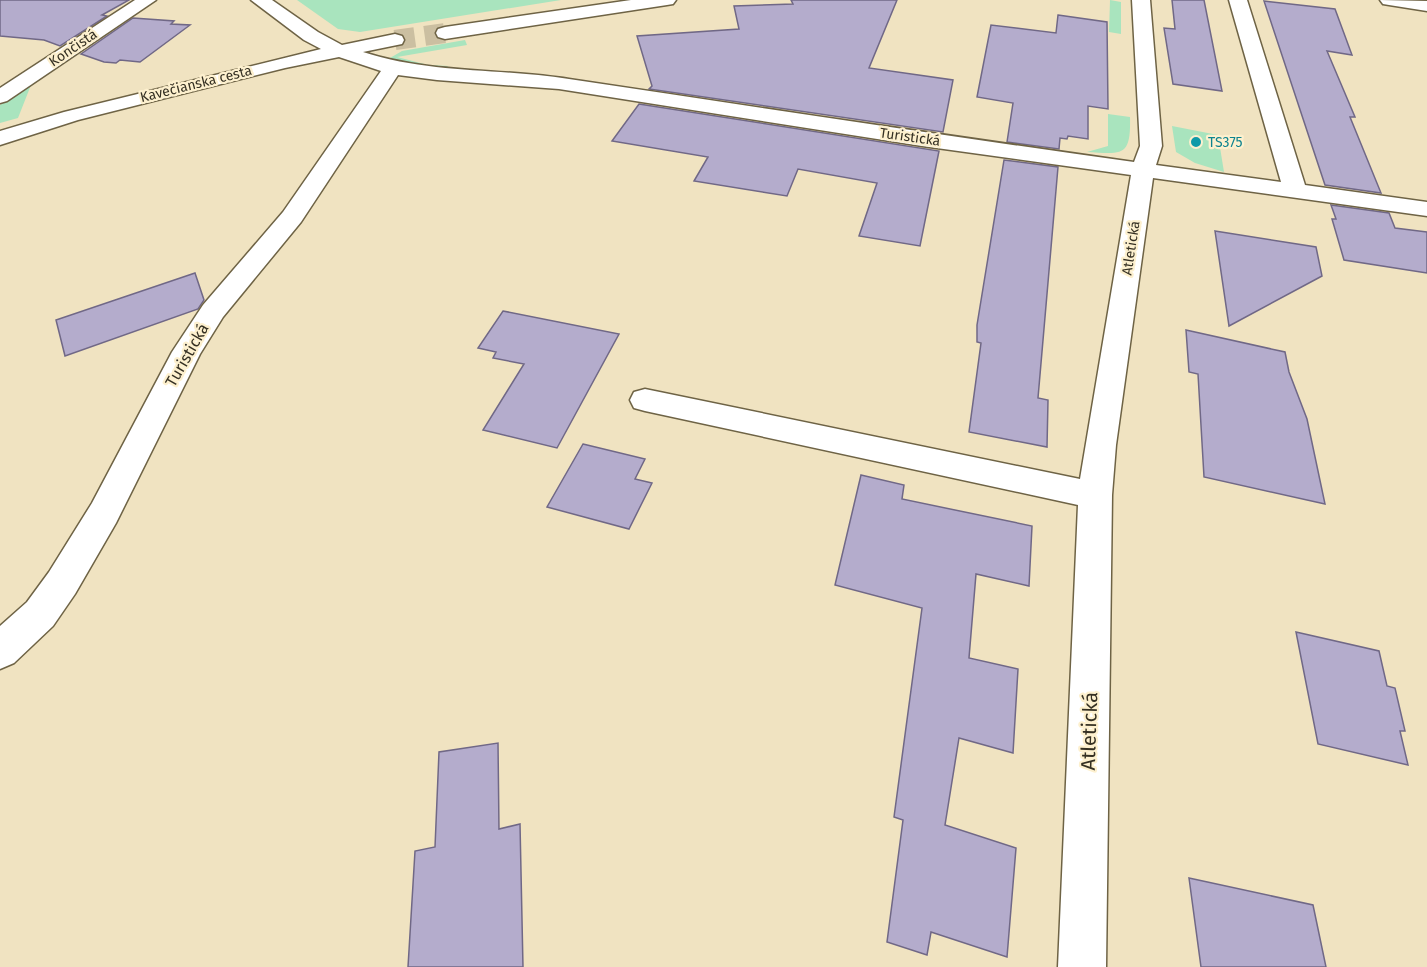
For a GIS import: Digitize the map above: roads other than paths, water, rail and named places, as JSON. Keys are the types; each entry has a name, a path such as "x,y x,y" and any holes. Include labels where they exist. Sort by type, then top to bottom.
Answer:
{"street":[{"name":"Končistá","path":"0,96 147,0"},
{"name":"Turistická","path":"260,0 311,36 337,50 393,68 559,84 898,136 1427,210"},
{"path":"445,33 667,0"},
{"name":"Atletická","path":"1082,967 1095,495 1102,434 1143,170 1151,146 1141,0"},
{"path":"1238,0 1295,191"},
{"path":"1398,1 1427,6"},
{"name":"Kavečianska cesta","path":"0,138 71,116 337,50 395,40"},
{"name":"Turistická","path":"0,651 40,614 62,583 104,513 186,352 213,311 292,217 393,68"},
{"path":"645,400 1095,495"}],"tunnel":[{"path":"395,40 445,33"}],"place":[{"name":"TS375","path":"1196,142"}]}
